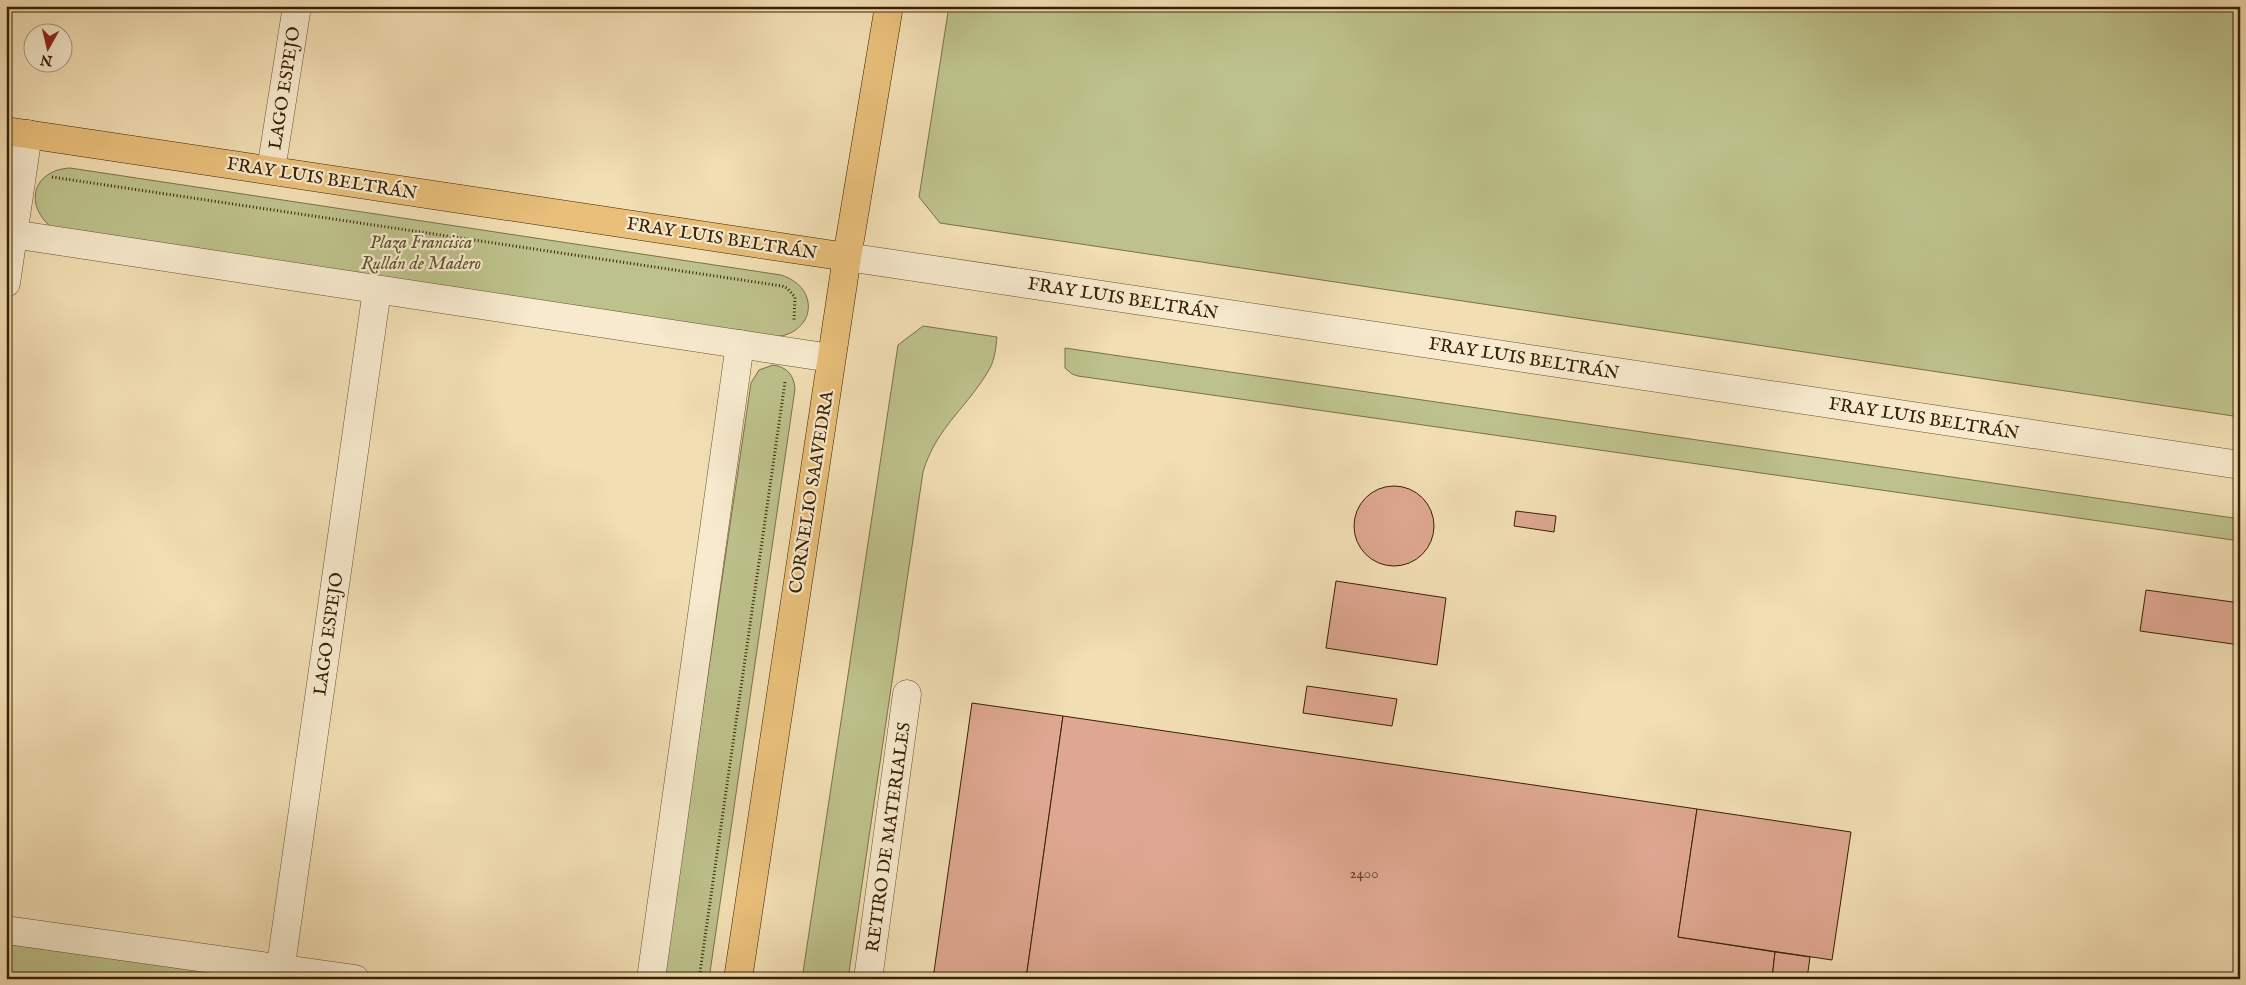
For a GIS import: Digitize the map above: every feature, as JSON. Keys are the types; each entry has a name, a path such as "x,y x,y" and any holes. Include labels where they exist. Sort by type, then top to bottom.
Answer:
{"main road":[{"name":"CORNELIO SAAVEDRA","path":"738,979 846,257 889,6"},
{"name":"FRAY LUIS BELTRÁN","path":"17,132 846,257"}],"street":[{"name":"LAGO ESPEJO","path":"271,170 297,6"},
{"path":"6,283 17,132"},
{"path":"10,234 831,358"},
{"name":"FRAY LUIS BELTRÁN","path":"846,257 2240,465"},
{"name":"LAGO ESPEJO","path":"279,974 377,290"},
{"path":"651,979 740,344"},
{"name":"RETIRO DE MATERIALES","path":"868,979 907,694"},
{"path":"6,930 279,974 355,979"}],"path":[{"path":"44,176 782,286 788,288 795,297 793,325"},
{"path":"699,979 785,379"}],"green space":[{"path":"949,6 2240,6 2240,417 940,223 919,197"},
{"name":"Plaza Francisca Rullán de Madero","path":"70,168 781,275 794,281 803,290 808,300 808,310 805,320 798,328 787,334 773,337 51,227 42,218 37,208 36,189 48,175 58,170"},
{"path":"923,326 997,337 995,352 990,368 982,382 944,429 936,442 923,472 848,979 802,979 898,345"},
{"path":"1065,348 2240,519 2240,541 1078,376 1065,368"},
{"path":"773,365 789,372 795,389 709,979 663,979 751,383 759,370"},
{"path":"6,943 231,975 236,979 6,979"}],"building":[{"path":"1394,486 1409,489 1422,498 1431,511 1434,526 1431,541 1422,554 1409,563 1394,566 1379,563 1366,554 1357,541 1354,526 1357,511 1366,498 1379,489"},
{"path":"1516,511 1556,516 1554,532 1514,526"},
{"path":"1336,581 1446,598 1437,665 1326,648"},
{"path":"2146,590 2240,603 2240,645 2140,631"},
{"path":"1307,686 1397,699 1392,726 1303,713"},
{"path":"972,703 1063,716 1026,979 933,979"},
{"path":"1063,716 1697,809 1678,937 1775,952 1772,979 1026,979"},
{"path":"1697,809 1851,832 1832,960 1678,937"},
{"path":"1775,952 1810,957 1807,979 1772,979"}]}
